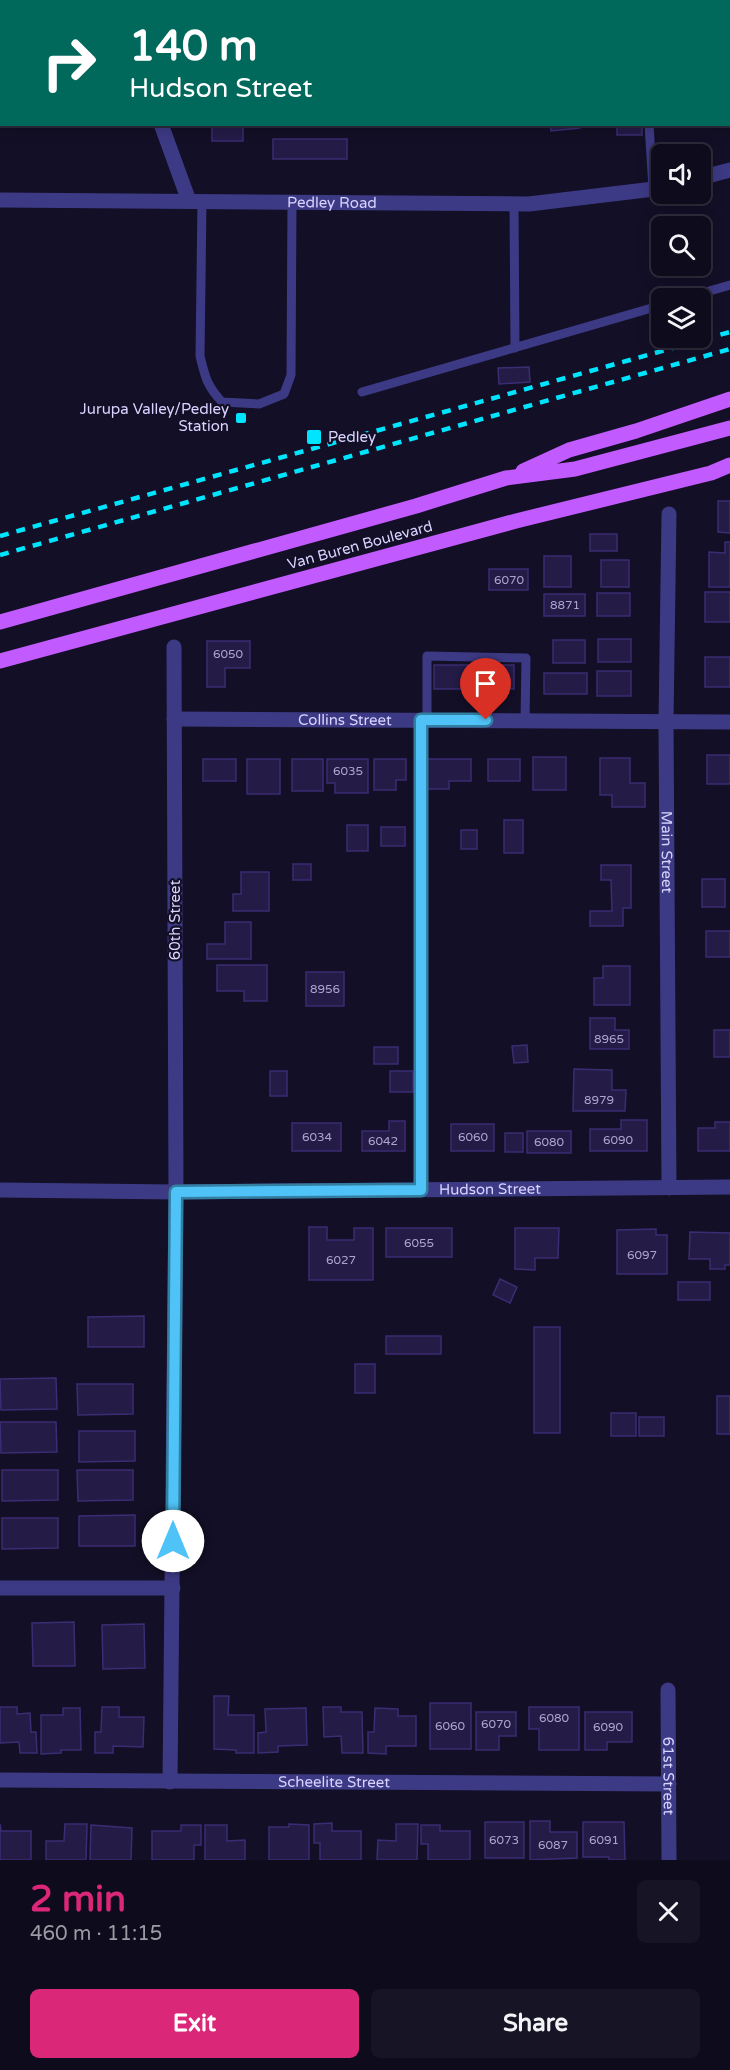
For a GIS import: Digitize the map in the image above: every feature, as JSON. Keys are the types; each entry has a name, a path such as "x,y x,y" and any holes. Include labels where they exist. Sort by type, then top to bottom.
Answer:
{"main road":[{"path":"506,478 569,450 636,431 730,399"},
{"name":"Van Buren Boulevard","path":"0,622 416,506 506,478 575,469 730,428"},
{"name":"Van Buren Boulevard","path":"0,662 516,521 711,473 730,465"},
{"path":"711,473 730,474"}],"street":[{"path":"162,126 196,201"},
{"path":"711,175 730,170"},
{"name":"Pedley Road","path":"0,200 529,204 651,190"},
{"name":"Main Street","path":"669,514 666,722 669,1188"},
{"name":"60th Street","path":"170,1782 176,1192 174,647"},
{"name":"Collins Street","path":"174,719 730,722"},
{"name":"Hudson Street","path":"0,1190 176,1192 730,1187"},
{"path":"0,1588 173,1588"},
{"name":"61st Street","path":"668,1690 669,1860"},
{"name":"Scheelite Street","path":"0,1780 669,1784"}],"lane":[{"path":"649,126 651,144"},
{"path":"196,201 200,356 205,376 210,389 222,402 259,404 284,394 291,375 292,202"},
{"path":"514,204 515,348"},
{"path":"711,290 730,285"},
{"path":"362,392 651,308"},
{"path":"421,1190 424,720 427,656 526,658 525,721"}],"building":[{"path":"212,126 243,126 243,141 212,141"},
{"path":"550,126 580,126 580,128 551,131"},
{"path":"617,126 642,126 642,135 617,135"},
{"path":"273,139 347,139 347,159 273,159"},
{"path":"529,367 530,382 499,384 498,368"},
{"path":"718,501 730,501 730,533 718,532"},
{"path":"590,534 617,534 617,551 590,551"},
{"path":"725,542 730,542 730,587 709,587 709,552 725,553"},
{"path":"544,556 571,556 571,587 544,587"},
{"path":"601,560 629,560 629,587 601,587"},
{"path":"489,569 528,569 528,590 489,590"},
{"path":"705,592 730,592 730,622 705,622"},
{"path":"597,593 630,593 630,616 597,616"},
{"path":"544,594 585,594 585,616 544,616"},
{"path":"598,639 631,639 631,662 598,662"},
{"path":"553,640 585,640 585,663 553,663"},
{"path":"207,641 250,641 250,668 225,668 225,687 207,687"},
{"path":"705,657 730,657 730,687 705,687"},
{"path":"434,665 514,665 514,689 434,689"},
{"path":"597,671 631,671 631,696 597,696"},
{"path":"544,673 587,673 587,694 544,694"},
{"path":"707,755 730,755 730,784 707,784"},
{"path":"533,757 566,757 566,790 533,790"},
{"path":"600,758 630,758 630,783 645,783 645,807 612,807 612,795 600,795"},
{"path":"203,759 236,759 236,781 203,781"},
{"path":"247,759 280,759 280,794 247,794"},
{"path":"292,759 323,759 323,791 292,791"},
{"path":"327,759 368,759 368,793 335,793 335,783 327,783"},
{"path":"374,759 406,759 406,780 396,780 396,790 374,790"},
{"path":"427,759 471,759 471,781 449,781 449,789 427,789"},
{"path":"488,759 520,759 520,781 488,781"},
{"path":"504,820 523,820 523,853 504,853"},
{"path":"347,825 368,825 368,851 347,851"},
{"path":"381,827 405,827 405,846 381,846"},
{"path":"461,830 477,830 477,849 461,849"},
{"path":"293,864 311,864 311,880 293,880"},
{"path":"601,865 631,865 631,908 623,908 623,926 590,926 590,911 612,911 611,880 601,880"},
{"path":"241,872 269,872 269,911 233,911 233,894 241,894"},
{"path":"702,879 725,879 725,907 702,907"},
{"path":"225,922 251,922 251,959 207,959 207,944 225,944"},
{"path":"706,931 730,931 730,957 706,957"},
{"path":"217,965 267,965 267,1001 244,1001 244,991 217,991"},
{"path":"603,966 630,966 630,1005 594,1005 594,978 603,978"},
{"path":"306,972 344,972 344,1006 306,1006"},
{"path":"590,1018 615,1018 615,1030 629,1030 629,1049 590,1049"},
{"path":"714,1030 730,1030 730,1057 714,1057"},
{"path":"527,1045 528,1062 514,1063 512,1046"},
{"path":"374,1047 398,1047 398,1064 374,1064"},
{"path":"574,1069 612,1070 612,1090 626,1090 625,1111 573,1111"},
{"path":"270,1071 287,1071 287,1096 270,1096"},
{"path":"390,1071 413,1071 413,1092 390,1092"},
{"path":"621,1120 647,1120 647,1151 590,1151 590,1129 621,1129"},
{"path":"389,1121 405,1121 405,1151 362,1151 362,1131 389,1131"},
{"path":"715,1122 730,1122 730,1151 698,1151 698,1128 715,1128"},
{"path":"292,1123 341,1123 341,1151 292,1151"},
{"path":"451,1124 494,1124 494,1151 451,1151"},
{"path":"527,1131 571,1131 571,1153 527,1153"},
{"path":"505,1133 523,1133 523,1152 505,1152"},
{"path":"309,1227 327,1227 327,1240 354,1240 354,1228 373,1228 373,1280 309,1280"},
{"path":"386,1228 452,1228 452,1257 386,1257"},
{"path":"515,1228 559,1228 558,1258 535,1258 535,1270 515,1269"},
{"path":"656,1229 656,1235 667,1235 667,1274 617,1274 617,1230"},
{"path":"690,1232 730,1233 730,1265 725,1265 725,1269 710,1269 710,1259 689,1259"},
{"path":"500,1279 517,1287 510,1303 493,1295"},
{"path":"678,1282 710,1282 710,1300 678,1300"},
{"path":"144,1316 144,1347 88,1347 88,1317"},
{"path":"534,1327 560,1327 560,1433 534,1433"},
{"path":"386,1336 441,1336 441,1354 386,1354"},
{"path":"355,1364 375,1364 375,1393 355,1393"},
{"path":"56,1378 57,1409 1,1410 0,1379"},
{"path":"77,1384 133,1384 133,1414 78,1415"},
{"path":"717,1396 730,1396 730,1434 717,1434"},
{"path":"611,1413 636,1413 636,1436 611,1436"},
{"path":"639,1417 664,1417 664,1436 639,1436"},
{"path":"0,1422 56,1422 57,1452 1,1453"},
{"path":"79,1431 135,1431 135,1461 79,1462"},
{"path":"2,1470 58,1470 58,1500 2,1501"},
{"path":"77,1470 133,1470 133,1500 78,1501"},
{"path":"135,1515 135,1546 79,1546 79,1516"},
{"path":"2,1518 58,1518 58,1548 2,1549"},
{"path":"74,1622 75,1666 33,1666 32,1623"},
{"path":"144,1624 145,1668 103,1669 102,1625"},
{"path":"214,1696 229,1696 228,1715 254,1715 254,1753 214,1749"},
{"path":"430,1703 471,1703 471,1749 430,1749"},
{"path":"0,1707 17,1707 17,1714 30,1713 31,1732 36,1732 37,1753 20,1753 19,1742 0,1743"},
{"path":"102,1707 119,1707 119,1717 144,1717 143,1747 113,1746 113,1753 95,1753 95,1732 101,1732"},
{"path":"323,1707 341,1707 341,1712 362,1712 363,1753 342,1753 341,1736 324,1737"},
{"path":"529,1707 579,1707 579,1750 539,1750 539,1729 529,1729"},
{"path":"63,1708 80,1708 81,1750 61,1750 61,1753 41,1754 41,1715 63,1715"},
{"path":"306,1708 307,1745 278,1746 278,1752 258,1753 258,1733 266,1732 265,1709"},
{"path":"375,1708 398,1709 398,1716 416,1716 416,1746 386,1746 386,1754 368,1753 368,1732 374,1732"},
{"path":"476,1712 516,1712 516,1736 499,1736 499,1750 476,1750"},
{"path":"585,1712 632,1712 632,1742 607,1742 607,1750 585,1750"},
{"path":"530,1821 550,1821 550,1832 577,1832 577,1858 530,1860"},
{"path":"485,1822 524,1822 524,1858 485,1858"},
{"path":"583,1822 624,1822 625,1860 609,1860 609,1857 583,1857"},
{"path":"332,1823 332,1831 361,1831 361,1860 320,1860 320,1843 314,1843 314,1824"},
{"path":"0,1824 1,1831 31,1831 31,1860 0,1860"},
{"path":"65,1824 87,1824 86,1860 46,1860 46,1841 64,1841"},
{"path":"289,1824 309,1825 309,1860 269,1860 269,1827 289,1827"},
{"path":"396,1824 418,1824 417,1860 377,1860 378,1840 396,1841"},
{"path":"91,1825 132,1828 131,1860 90,1860"},
{"path":"181,1825 201,1825 201,1845 194,1845 194,1860 152,1860 152,1831 181,1831"},
{"path":"205,1825 227,1825 227,1841 245,1840 245,1860 205,1860"},
{"path":"421,1825 440,1825 440,1831 470,1831 470,1860 428,1860 428,1844 421,1844"}],"railway":[{"path":"0,536 730,332"},
{"path":"0,555 730,349"}],"place":[{"name":"Jurupa Valley/Pedley Station","path":"241,418"},
{"name":"Pedley","path":"314,437"}],"route":[{"path":"173,1541 176,1192 421,1190 421,720 486,720"}]}
